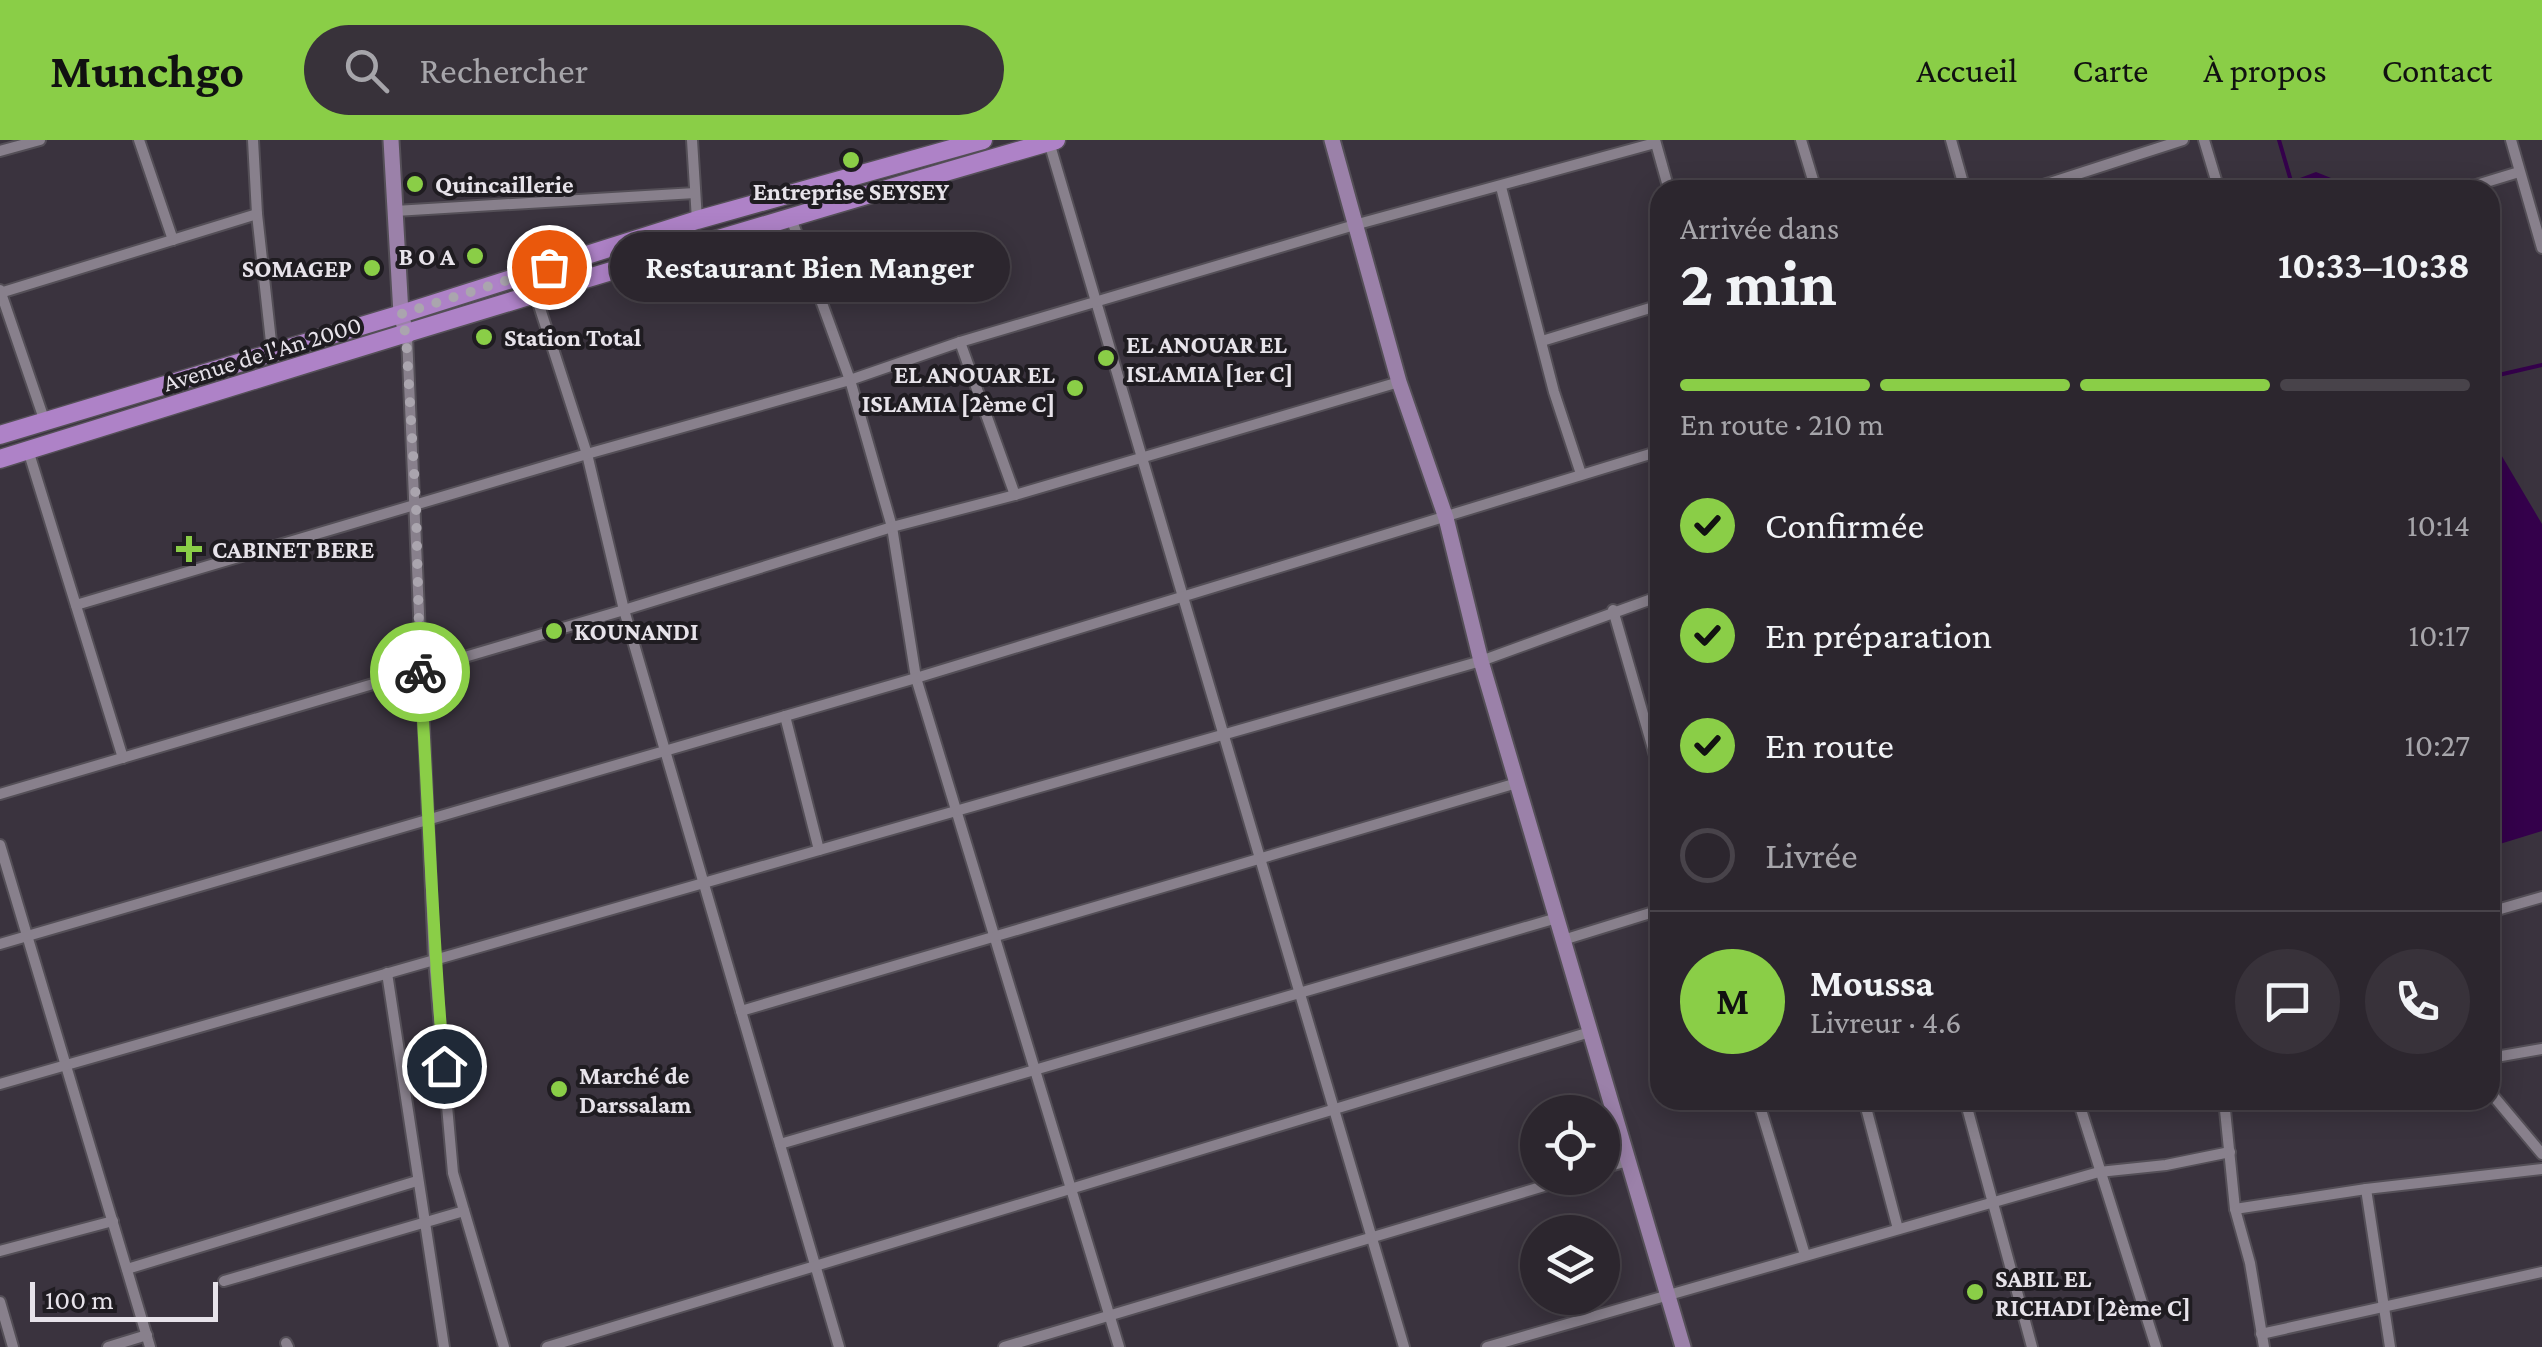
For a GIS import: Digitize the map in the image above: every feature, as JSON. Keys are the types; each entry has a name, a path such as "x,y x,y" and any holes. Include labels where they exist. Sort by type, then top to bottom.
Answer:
{"main road":[{"name":"Avenue de l'An 2000","path":"0,435 697,220 982,140"},
{"name":"Avenue de l'An 2000","path":"0,459 406,336 534,292 1052,141"}],"street":[{"path":"0,151 40,140"},
{"path":"139,140 173,240"},
{"path":"253,140 272,352"},
{"path":"392,140 416,504 434,960 453,1173 501,1346"},
{"path":"692,140 697,220"},
{"path":"1332,140 1399,382 1446,518 1481,660 1683,1347"},
{"path":"1801,140 1813,180"},
{"path":"1951,140 1962,180"},
{"path":"2059,180 2183,140"},
{"path":"2204,140 2216,180"},
{"path":"2511,140 2538,223 2542,248"},
{"path":"1052,141 1404,1347"},
{"path":"76,605 850,380 960,342 1358,224 1655,141 1666,180"},
{"path":"2493,180 2519,172"},
{"path":"1501,187 1554,392 1581,474"},
{"path":"395,211 695,193"},
{"path":"44,422 0,292 257,214"},
{"path":"791,218 850,380 892,528 916,678 1119,1347"},
{"path":"534,292 587,454 624,610 840,1347"},
{"path":"1542,341 1650,308"},
{"path":"960,342 1015,495"},
{"path":"0,794 892,528 1399,382"},
{"path":"28,450 123,758"},
{"path":"0,944 1186,598 1650,454"},
{"path":"0,1084 1481,660 1650,599"},
{"path":"1613,610 1650,736"},
{"path":"785,716 819,850"},
{"path":"741,1011 1517,784"},
{"path":"0,845 148,1341 108,1347"},
{"path":"2500,909 2542,897"},
{"path":"1563,940 1650,913"},
{"path":"780,1144 1556,918"},
{"path":"386,974 444,1347"},
{"path":"547,1347 1590,1032"},
{"path":"2500,1056 2542,1049"},
{"path":"2500,1104 2542,1154"},
{"path":"1761,1110 1805,1255"},
{"path":"1867,1110 1898,1229"},
{"path":"1968,1110 2032,1347"},
{"path":"2081,1110 2156,1347"},
{"path":"2225,1110 2235,1209 2250,1264 2264,1347"},
{"path":"1487,1347 2099,1172 2166,1165 2230,1152"},
{"path":"1620,1163 1628,1161"},
{"path":"2235,1209 2542,1169"},
{"path":"128,1269 418,1181"},
{"path":"2366,1189 2390,1347"},
{"path":"1004,1347 1520,1193"},
{"path":"224,1281 464,1210"},
{"path":"0,1251 113,1222"},
{"path":"2261,1334 2542,1272"},
{"path":"0,1302 13,1347"}],"shaded area":[{"path":"2316,172 2336,180 2295,180"},
{"path":"2500,453 2542,524 2542,831 2500,844"}],"waterway":[{"path":"2279,140 2291,180"},
{"path":"2500,375 2542,365"}],"way so far":[{"path":"420,672 416,504 406,336 401,314 549,267"}],"place":[{"name":"Entreprise SEYSEY","path":"851,160"},
{"name":"Quincaillerie","path":"415,184"},
{"name":"B O A","path":"475,256"},
{"name":"Restaurant Bien Manger","path":"549,267"},
{"name":"SOMAGEP","path":"372,268"},
{"name":"Station Total","path":"484,337"},
{"name":"EL ANOUAR EL ISLAMIA [1er C]","path":"1106,358"},
{"name":"EL ANOUAR EL ISLAMIA [2ème C]","path":"1075,388"},
{"name":"CABINET BERE","path":"189,549"},
{"name":"KOUNANDI","path":"554,631"},
{"name":"Marché de Darssalam","path":"559,1089"},
{"name":"SABIL EL RICHADI [2ème C]","path":"1975,1292"}],"route":[{"path":"420,672 434,960 444,1066"}]}
